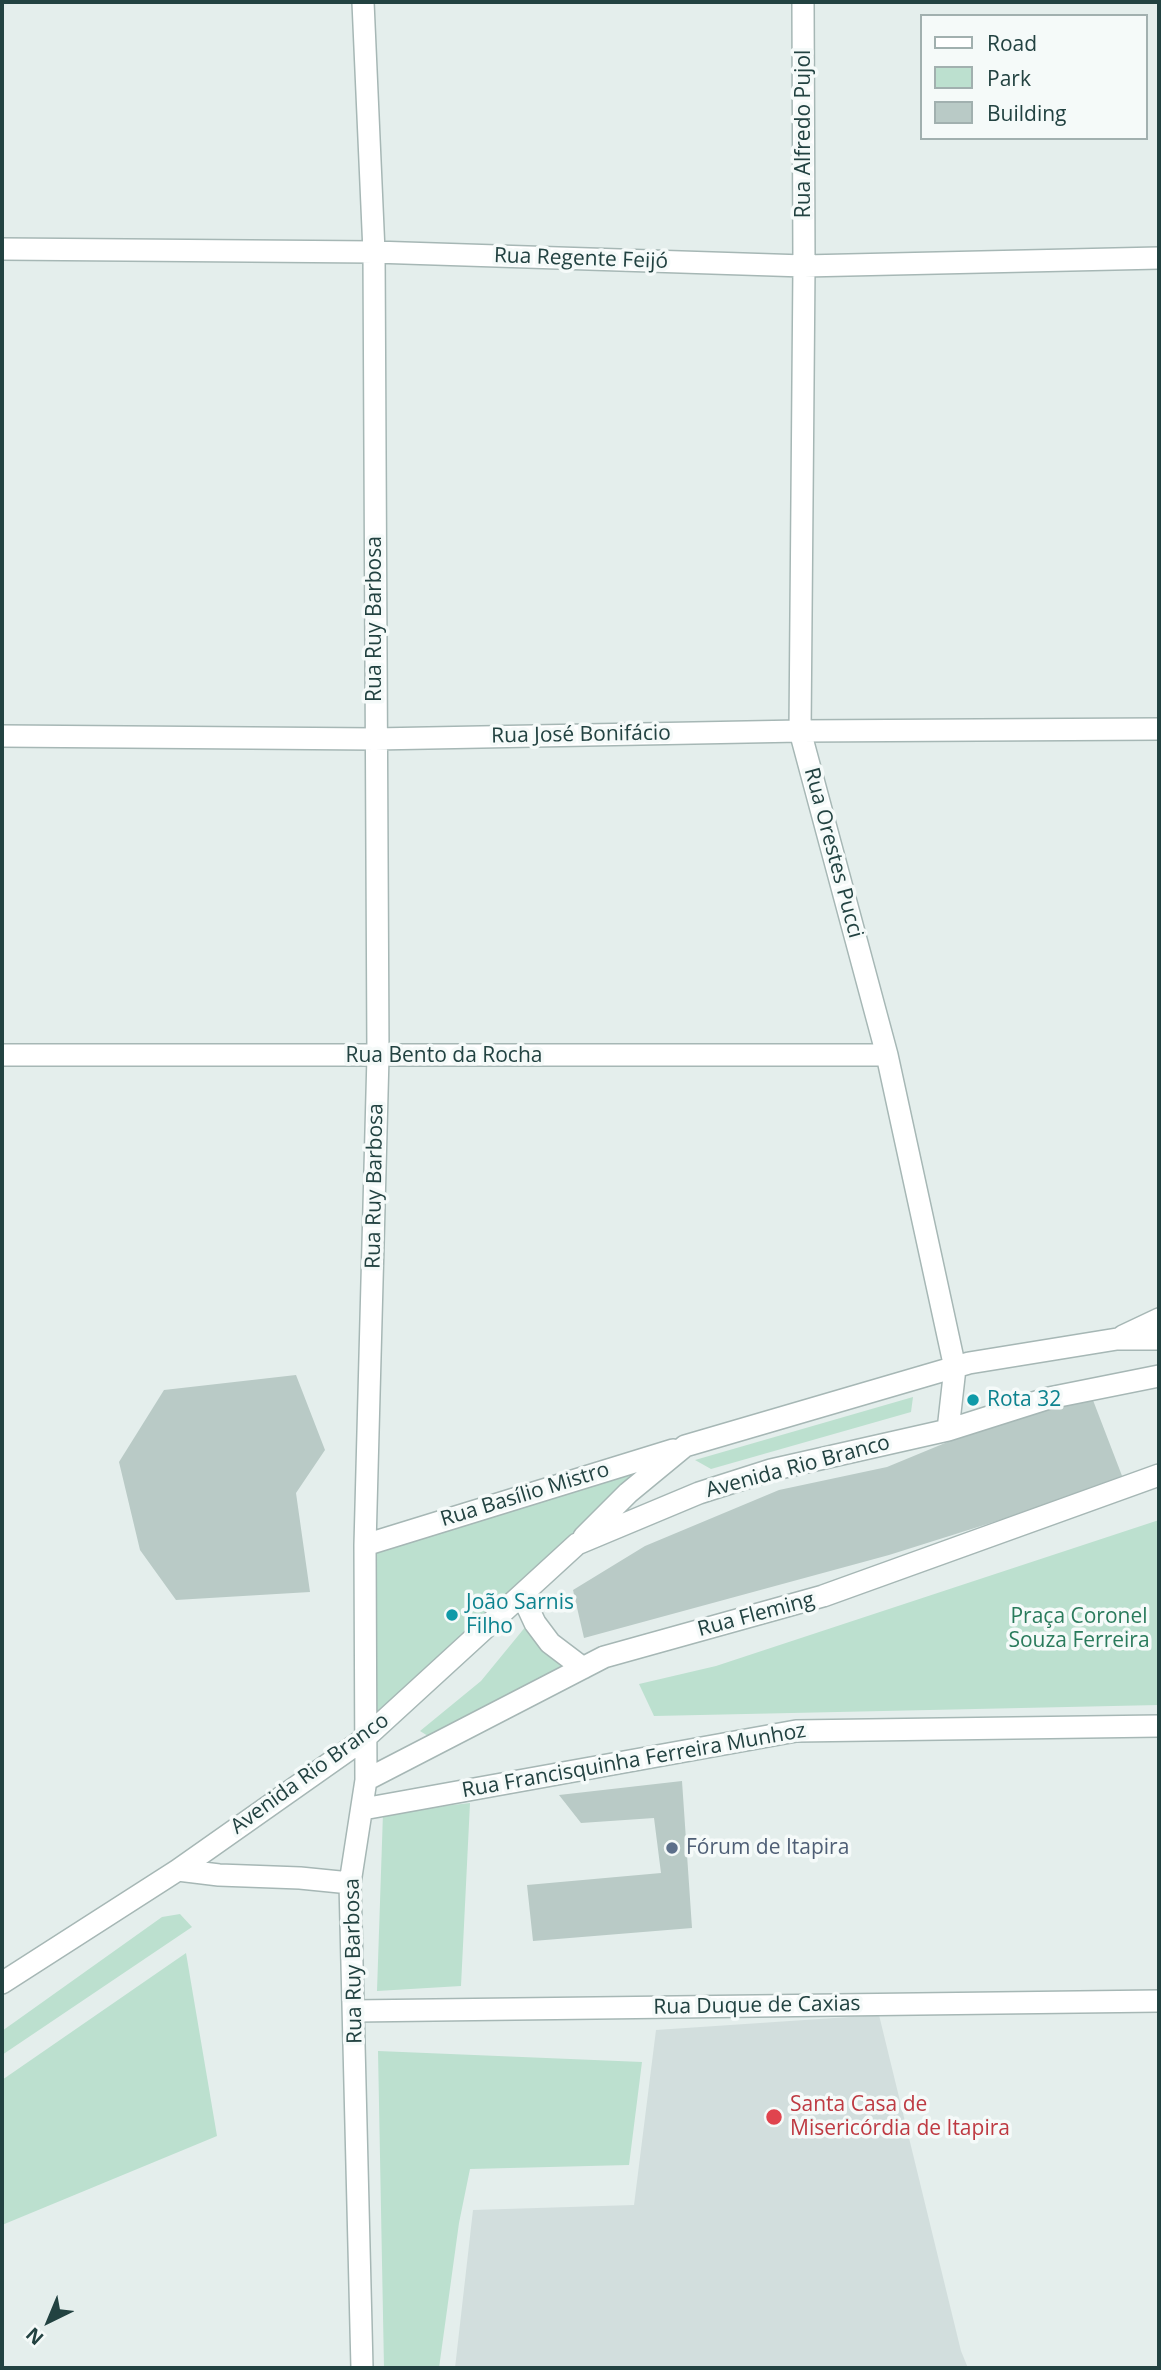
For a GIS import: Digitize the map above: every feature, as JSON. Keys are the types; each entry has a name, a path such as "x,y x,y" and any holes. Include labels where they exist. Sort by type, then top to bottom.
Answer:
{"street":[{"name":"Rua Ruy Barbosa","path":"362,2368 350,1883 366,1780 365,1545 378,1056 374,252 363,2"},
{"name":"Rua Alfredo Pujol","path":"803,2 804,266"},
{"name":"Rua Regente Feijó","path":"2,249 374,252 804,266 1159,258"},
{"name":"Rua Orestes Pucci","path":"804,266 800,731 887,1055 955,1368 948,1430"},
{"name":"Rua José Bonifácio","path":"2,736 375,738 800,731 1159,729"},
{"name":"Rua Bento da Rocha","path":"2,1055 887,1055"},
{"path":"1116,1339 1159,1319"},
{"name":"Rua Basílio Mistro","path":"365,1545 685,1446 969,1363 1116,1339"},
{"path":"1116,1339 1159,1339"},
{"name":"Avenida Rio Branco","path":"2,1983 177,1870 364,1739 578,1544 699,1493 771,1470 948,1430 1049,1398 1159,1376"},
{"path":"578,1544 628,1493 685,1446"},
{"name":"Rua Fleming","path":"366,1780 604,1657 823,1596 1159,1475"},
{"path":"522,1595 550,1643 583,1668"},
{"name":"Rua Francisquinha Ferreira Munhoz","path":"362,1809 796,1731 1159,1726"},
{"path":"177,1870 350,1883"},
{"name":"Rua Duque de Caxias","path":"354,2011 1159,2001"}],"shaded area":[{"name":"Santa Casa de Misericórdia de Itapira","path":"879,2015 961,2351 968,2368 455,2368 473,2210 634,2205 656,2030"}],"green space":[{"path":"913,1397 911,1412 711,1469 695,1460"},
{"path":"656,1461 373,1723 374,1552"},
{"name":"Praça Coronel Souza Ferreira","path":"1159,1520 1159,1705 654,1716 639,1684 716,1666"},
{"path":"531,1620 538,1638 564,1668 496,1701 433,1739 420,1731 481,1681"},
{"path":"470,1803 461,1986 377,1991 383,1813"},
{"path":"180,1914 192,1927 2,2055 2,2031 162,1917"},
{"path":"186,1953 217,2136 2,2225 2,2080"},
{"path":"378,2051 642,2062 629,2165 470,2169 459,2223 439,2368 384,2368"}],"building":[{"path":"296,1375 325,1450 296,1493 310,1592 176,1600 140,1550 119,1462 164,1390"},
{"path":"1091,1395 1124,1481 889,1555 584,1638 573,1590 645,1546 779,1490 887,1467 996,1422"},
{"name":"Fórum de Itapira","path":"682,1781 692,1928 533,1941 527,1885 661,1873 654,1818 581,1823 559,1795"}],"place":[{"name":"Rota 32","path":"973,1400"},
{"name":"João Sarnis Filho","path":"452,1615"},
{"name":"Fórum de Itapira","path":"672,1848"},
{"name":"Santa Casa de Misericórdia de Itapira","path":"774,2117"}]}
